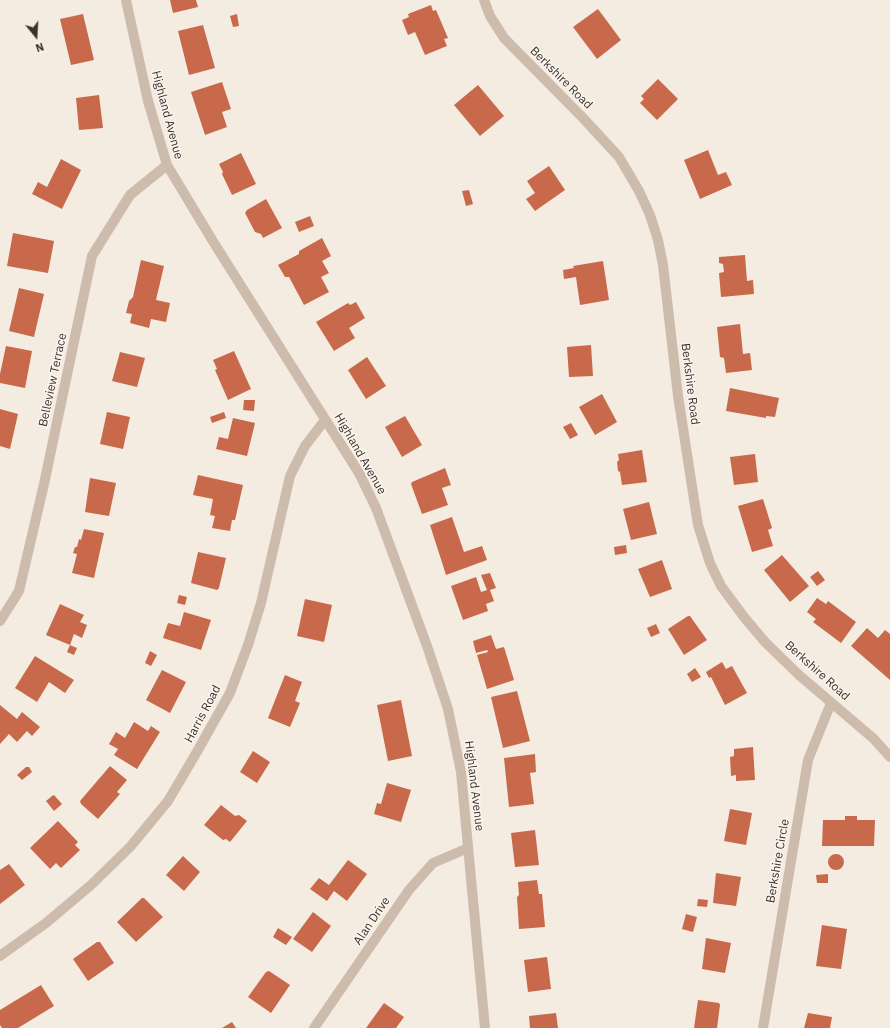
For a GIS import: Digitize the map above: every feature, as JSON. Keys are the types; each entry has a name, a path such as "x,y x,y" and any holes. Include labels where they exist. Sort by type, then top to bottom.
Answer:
{"street":[{"name":"Highland Avenue","path":"126,0 148,101 167,166 218,250 359,473 376,508 446,702 461,772 485,1028"},
{"name":"Berkshire Road","path":"484,0 490,16 504,38 583,118 619,157 639,191 650,215 658,240 663,265 678,396 697,518 710,563 721,586 765,642 799,675 874,739 890,757"},
{"name":"Belleview Terrace","path":"0,621 19,591 44,484 92,256 130,194 167,166"},
{"name":"Harris Road","path":"0,956 46,923 91,885 130,847 168,801 230,693 248,645 261,603 290,476 305,446 325,420"},
{"name":"Berkshire Circle","path":"763,1028 808,760 831,703"},
{"name":"Alan Drive","path":"314,1028 410,890 433,863 468,848"}],"building":[{"path":"170,0 196,0 198,7 173,13"},
{"path":"431,5 433,11 436,10 448,38 444,39 447,46 425,55 415,32 408,35 402,20 409,17 408,14"},
{"path":"598,9 621,40 597,59 573,27"},
{"path":"83,14 94,60 71,65 60,19"},
{"path":"237,14 239,26 233,27 230,16"},
{"path":"203,25 215,68 189,75 178,31"},
{"path":"658,79 678,99 657,120 640,103 644,99 641,96"},
{"path":"222,82 231,109 222,112 227,127 205,135 191,92"},
{"path":"478,85 504,116 480,136 454,105"},
{"path":"99,95 103,128 79,130 76,98"},
{"path":"708,150 718,175 726,172 732,185 700,199 684,160"},
{"path":"241,153 256,184 232,195 219,164"},
{"path":"61,159 81,170 62,209 32,194 38,182 47,187"},
{"path":"549,166 565,190 535,211 526,199 535,193 527,181"},
{"path":"469,190 473,204 466,206 462,191"},
{"path":"266,199 282,228 263,238 261,234 255,232 245,213 247,210"},
{"path":"310,216 314,226 299,232 295,222"},
{"path":"13,233 54,241 48,273 7,266"},
{"path":"322,238 331,256 322,261 329,273 321,277 329,292 304,305 289,277 285,277 278,265 299,254 299,251"},
{"path":"745,255 747,281 753,280 754,294 721,297 719,273 724,272 723,264 719,263 719,257"},
{"path":"141,260 164,266 156,300 170,303 166,322 151,319 149,328 130,323 132,314 126,313 129,301 133,297"},
{"path":"603,261 609,300 580,305 576,277 564,279 563,270 574,268 573,266"},
{"path":"19,288 44,294 34,337 9,331"},
{"path":"356,302 365,318 349,328 355,338 334,351 316,322 348,303 350,305"},
{"path":"740,324 743,354 750,353 752,370 726,373 724,358 720,357 717,327"},
{"path":"591,345 593,376 569,377 567,347"},
{"path":"6,346 32,351 25,388 0,383 0,374"},
{"path":"234,351 251,389 228,400 215,370 217,369 213,360"},
{"path":"120,352 145,358 137,387 112,381"},
{"path":"367,357 386,386 366,399 348,370"},
{"path":"730,388 779,398 775,417 766,416 766,418 726,411"},
{"path":"602,394 617,422 595,435 579,407"},
{"path":"244,400 255,400 254,411 243,410"},
{"path":"0,409 18,414 10,449 0,446"},
{"path":"107,412 130,417 123,449 100,444"},
{"path":"224,412 226,418 212,423 210,417"},
{"path":"405,416 422,445 402,457 385,427"},
{"path":"233,418 255,423 247,456 216,449 219,437 228,439"},
{"path":"571,423 578,435 570,439 563,427"},
{"path":"642,450 647,482 622,485 620,472 618,471 618,454"},
{"path":"755,454 758,482 734,485 730,457"},
{"path":"445,468 451,485 442,488 448,505 422,514 411,484 412,482"},
{"path":"198,475 243,485 235,520 232,520 230,531 212,528 215,516 210,515 213,499 193,495"},
{"path":"90,478 116,483 109,516 85,512"},
{"path":"763,499 772,528 768,530 773,546 752,552 738,506"},
{"path":"649,502 657,534 631,540 623,509"},
{"path":"452,517 464,552 482,546 487,560 446,575 430,525"},
{"path":"84,529 104,533 94,578 72,573 77,554 73,553 75,547 77,547 79,539 81,540"},
{"path":"626,545 627,553 615,555 614,547"},
{"path":"198,552 226,558 219,588 217,590 191,583"},
{"path":"782,555 809,586 790,602 764,570"},
{"path":"662,560 672,589 650,597 638,569"},
{"path":"818,571 825,580 817,586 810,577"},
{"path":"490,573 496,588 490,590 494,601 486,604 488,611 463,620 451,586 476,577 481,592 487,590 481,575"},
{"path":"179,595 187,597 185,605 177,603"},
{"path":"817,598 826,604 828,601 856,622 841,643 813,622 816,619 807,612"},
{"path":"305,599 332,605 324,642 297,636"},
{"path":"60,604 84,615 80,622 87,625 82,638 74,634 70,645 46,635"},
{"path":"184,612 211,620 201,650 163,638 168,623 180,626"},
{"path":"690,616 707,640 684,655 668,629"},
{"path":"656,624 660,633 651,637 647,628"},
{"path":"867,628 878,638 885,630 890,634 890,680 851,646"},
{"path":"491,635 496,649 504,647 514,680 487,689 477,655 488,652 487,650 476,653 473,641"},
{"path":"70,645 77,648 74,655 67,652"},
{"path":"150,651 157,655 151,666 145,663"},
{"path":"35,656 74,680 65,693 49,682 37,702 15,688"},
{"path":"722,662 726,669 732,666 747,693 725,705 711,677 709,678 706,672"},
{"path":"695,668 701,677 692,682 687,674"},
{"path":"162,670 186,682 170,713 146,700"},
{"path":"285,675 302,682 295,701 300,703 290,727 268,718"},
{"path":"517,691 530,741 503,748 491,697"},
{"path":"401,700 412,756 388,761 377,705"},
{"path":"0,705 17,719 22,712 40,727 32,736 27,731 17,742 9,734 0,744"},
{"path":"134,722 148,731 151,726 160,732 137,769 114,755 118,749 109,744 116,732 125,738"},
{"path":"753,747 755,780 736,781 736,775 731,776 730,757 734,756 734,749"},
{"path":"253,751 270,762 257,783 240,772"},
{"path":"535,754 536,772 530,773 534,804 509,807 504,758"},
{"path":"110,766 127,780 117,792 120,794 98,819 81,804 80,801"},
{"path":"26,767 29,767 32,772 22,780 17,775"},
{"path":"387,783 411,790 401,822 374,814 377,803 381,804"},
{"path":"54,795 62,804 54,811 46,801"},
{"path":"221,805 235,816 239,815 247,821 230,842 226,839 223,840 204,825"},
{"path":"730,809 752,813 746,845 724,841"},
{"path":"845,816 857,816 857,820 875,820 874,846 822,846 823,820 845,820"},
{"path":"58,821 78,842 75,845 80,850 61,868 56,863 50,869 30,848"},
{"path":"535,830 539,865 515,867 511,833"},
{"path":"836,854 842,856 844,862 842,868 836,870 830,868 828,862 830,856"},
{"path":"183,856 200,872 184,891 166,875"},
{"path":"348,860 367,874 347,901 334,891 327,901 310,889 319,878 329,885"},
{"path":"9,864 25,885 0,904 0,870"},
{"path":"716,873 741,877 736,906 713,903"},
{"path":"828,874 828,883 817,883 816,875"},
{"path":"537,880 539,894 542,894 545,927 519,929 517,897 519,895 518,882"},
{"path":"142,898 144,898 163,917 136,942 117,922"},
{"path":"698,899 708,900 707,907 697,906"},
{"path":"313,912 331,926 312,952 293,939"},
{"path":"686,914 697,917 693,932 682,929"},
{"path":"822,925 847,929 841,969 816,966"},
{"path":"278,928 292,937 286,945 273,937"},
{"path":"706,938 731,943 725,973 702,969"},
{"path":"97,942 100,942 114,963 88,981 73,959"},
{"path":"547,957 551,989 528,992 524,960"},
{"path":"269,971 290,985 271,1013 248,997 266,972"},
{"path":"41,985 54,1006 18,1028 2,1028 0,1025 0,1010"},
{"path":"698,1000 719,1003 717,1028 694,1028"},
{"path":"384,1003 404,1017 396,1028 366,1028"},
{"path":"556,1013 558,1028 530,1028 529,1016"},
{"path":"808,1013 832,1017 830,1028 804,1028"},
{"path":"232,1022 236,1028 222,1028"}]}
